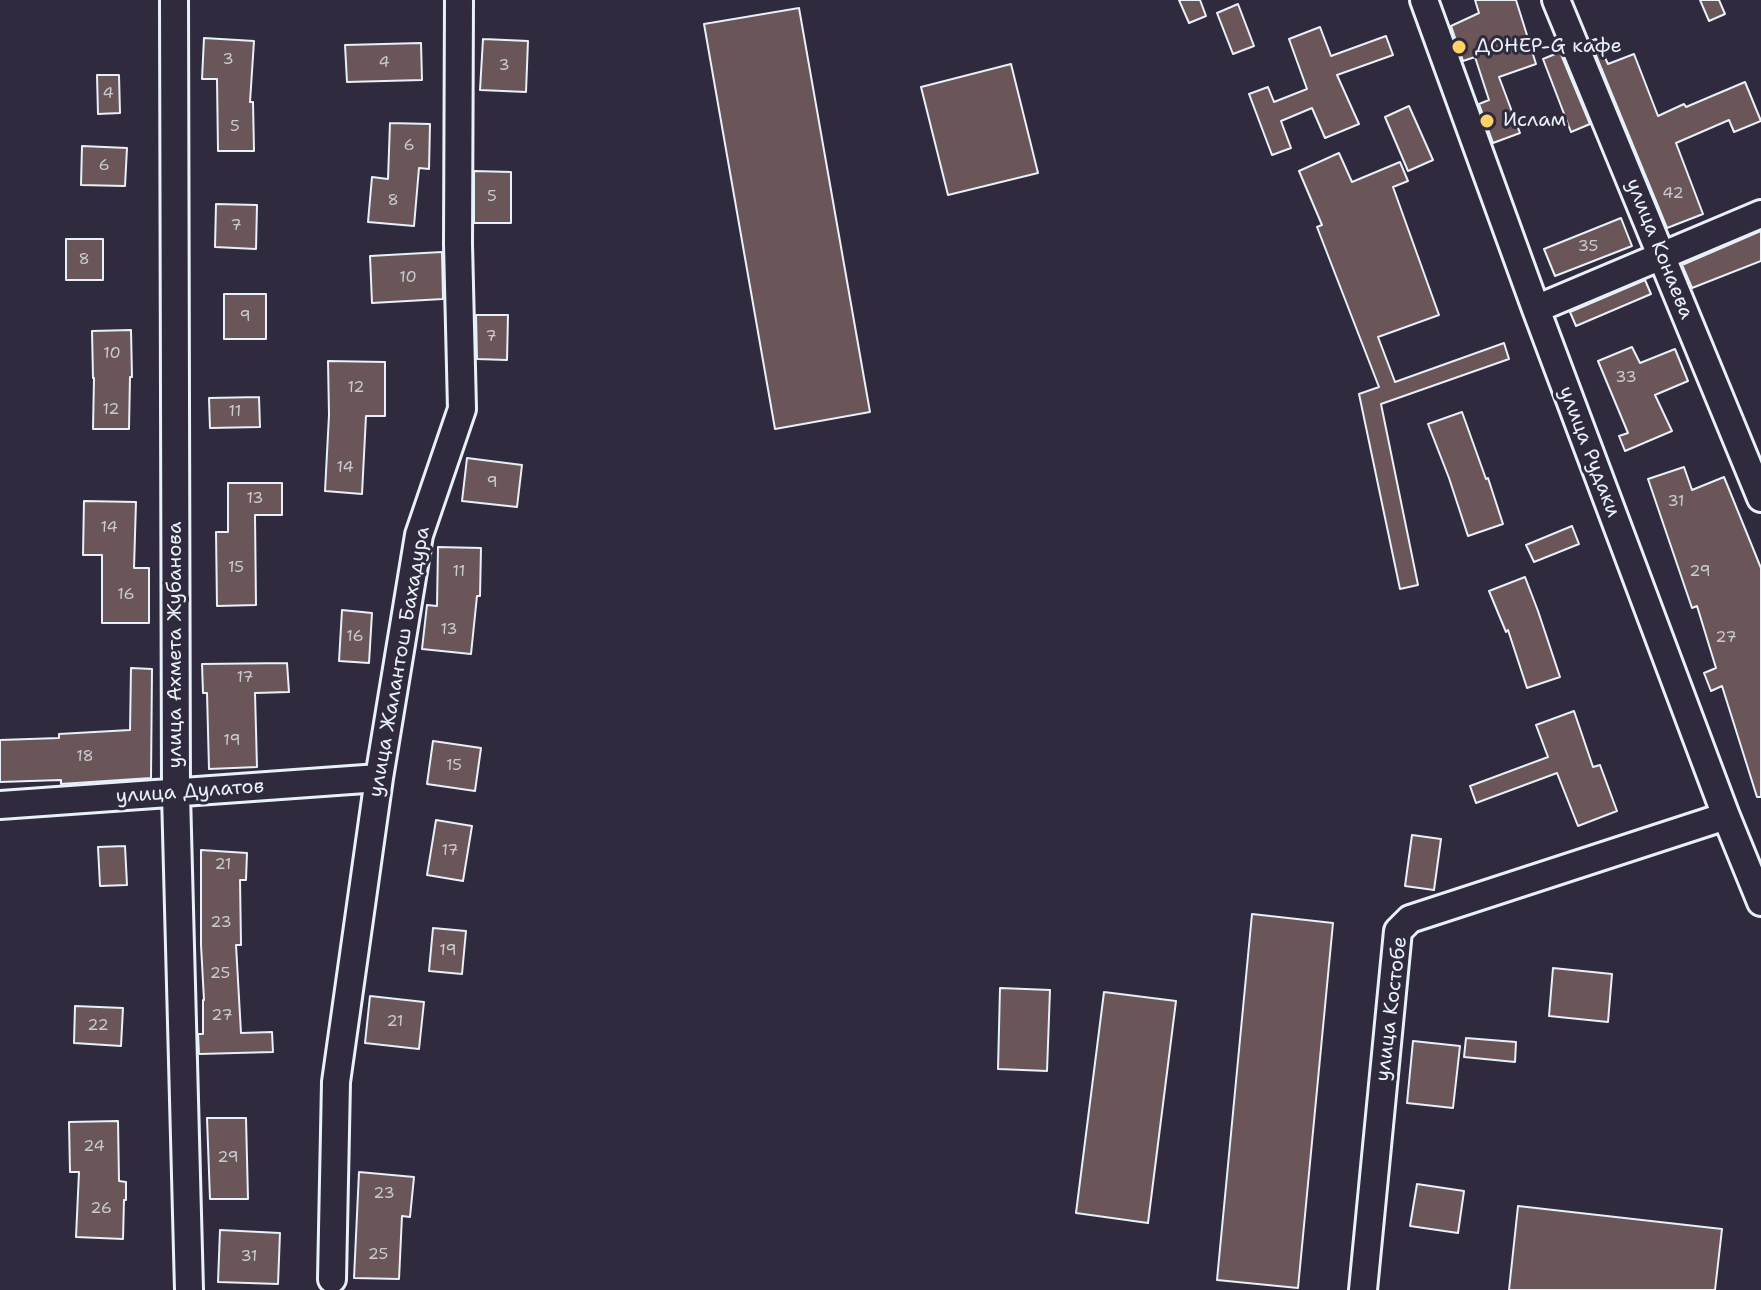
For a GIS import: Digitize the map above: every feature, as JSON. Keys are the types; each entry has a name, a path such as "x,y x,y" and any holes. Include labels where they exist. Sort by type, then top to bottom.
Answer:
{"street":[{"name":"улица Ахмета Жубанова","path":"174,0 176,794 189,1290"},
{"name":"улица Жалантош Бахадура","path":"332,1279 336,1082 379,778 419,535 462,409 458,244 459,0"},
{"name":"улица Рудаки","path":"1424,0 1536,309 1761,902"},
{"name":"улица Конаева","path":"1556,0 1761,498"},
{"path":"1536,309 1761,214"},
{"name":"улица Дулатов","path":"0,805 379,778"},
{"name":"улица Костобе","path":"1363,1290 1398,931 1410,919 1726,816"}],"building":[{"path":"1179,0 1200,0 1206,16 1189,23"},
{"path":"1475,0 1516,0 1536,64 1499,77 1520,133 1493,143 1479,104 1489,100 1475,57 1463,61 1451,26 1479,13"},
{"path":"1700,0 1719,0 1725,14 1709,21"},
{"path":"1238,4 1254,46 1233,54 1217,13"},
{"path":"799,8 870,412 775,429 704,24"},
{"path":"1320,27 1331,56 1386,36 1393,55 1337,75 1359,124 1325,138 1312,108 1281,121 1291,148 1272,155 1249,94 1268,87 1274,102 1307,89 1289,39"},
{"path":"204,38 254,41 250,102 253,102 254,151 218,151 217,79 202,79"},
{"path":"483,39 528,41 526,92 480,90"},
{"path":"1596,39 1608,64 1634,54 1658,116 1745,82 1761,121 1734,132 1729,120 1676,143 1703,214 1667,228 1590,41"},
{"path":"421,43 422,80 347,82 345,45"},
{"path":"1560,52 1590,124 1571,132 1543,59"},
{"path":"1011,64 1038,173 948,195 921,87"},
{"path":"97,75 119,75 120,113 98,114"},
{"path":"1409,106 1433,160 1408,171 1385,117"},
{"path":"390,123 430,124 429,169 419,168 414,226 368,222 372,177 388,179"},
{"path":"82,146 127,148 125,186 81,185"},
{"path":"1339,153 1352,182 1400,162 1408,181 1393,187 1439,315 1378,337 1395,382 1504,343 1509,359 1381,404 1418,585 1400,589 1359,394 1379,387 1317,227 1322,225 1299,171"},
{"path":"474,171 511,172 511,223 474,223"},
{"path":"216,204 257,205 256,249 215,247"},
{"path":"1621,218 1632,246 1555,276 1544,249"},
{"path":"1761,231 1761,261 1692,288 1682,265"},
{"path":"66,239 103,239 103,280 66,280"},
{"path":"442,252 443,299 372,303 370,256"},
{"path":"1645,280 1651,294 1576,326 1570,312"},
{"path":"224,294 266,294 266,339 224,339"},
{"path":"476,315 508,315 507,360 477,359"},
{"path":"131,330 129,429 93,429 92,331"},
{"path":"1632,347 1640,363 1675,349 1688,381 1655,395 1672,431 1625,451 1619,436 1628,433 1598,361"},
{"path":"328,361 385,362 385,416 366,416 362,494 325,491"},
{"path":"259,397 260,427 210,428 209,398"},
{"path":"1462,412 1503,524 1468,536 1428,424"},
{"path":"467,458 522,465 517,507 462,501"},
{"path":"1684,467 1692,490 1724,477 1761,568 1761,797 1757,797 1722,686 1711,691 1704,673 1716,668 1697,606 1692,608 1648,479"},
{"path":"228,483 282,483 282,515 255,515 256,605 217,606 216,532 228,532"},
{"path":"84,501 136,502 134,568 149,568 149,623 102,623 102,555 83,555"},
{"path":"1572,526 1579,544 1534,562 1526,545"},
{"path":"438,547 481,548 480,596 477,596 471,654 422,649 427,605 437,606"},
{"path":"1525,577 1560,677 1527,688 1508,630 1506,632 1489,591"},
{"path":"342,610 372,613 369,663 339,661"},
{"path":"287,663 289,692 255,693 257,767 209,769 207,693 203,693 202,664"},
{"path":"131,668 152,669 151,778 61,784 61,780 0,782 0,740 59,738 59,734 130,730"},
{"path":"1574,711 1593,767 1600,765 1617,811 1578,826 1557,773 1476,803 1470,786 1548,757 1536,725"},
{"path":"433,741 481,748 475,791 427,784"},
{"path":"436,820 472,826 463,881 427,875"},
{"path":"1412,835 1441,839 1434,890 1405,886"},
{"path":"125,846 127,885 100,886 98,847"},
{"path":"201,850 247,853 246,880 240,880 241,945 236,945 241,1033 272,1032 273,1052 199,1054 198,1034 203,1034 204,1000"},
{"path":"1252,914 1333,923 1298,1288 1217,1280"},
{"path":"433,928 466,931 462,974 429,971"},
{"path":"1553,968 1612,974 1608,1022 1549,1016"},
{"path":"1000,988 1050,990 1047,1071 998,1069"},
{"path":"1104,992 1176,1001 1148,1223 1076,1213"},
{"path":"370,996 424,1002 419,1049 365,1043"},
{"path":"75,1006 123,1008 121,1046 74,1043"},
{"path":"1466,1038 1516,1042 1515,1062 1464,1057"},
{"path":"1413,1041 1460,1046 1453,1108 1407,1103"},
{"path":"207,1118 246,1118 248,1199 210,1199"},
{"path":"118,1121 119,1181 126,1182 123,1239 76,1237 79,1172 70,1172 69,1122"},
{"path":"359,1172 414,1177 410,1217 402,1216 399,1279 354,1278"},
{"path":"1417,1184 1464,1191 1458,1233 1410,1226"},
{"path":"1518,1206 1722,1229 1715,1290 1509,1290"},
{"path":"220,1230 280,1233 278,1284 218,1282"}],"place":[{"name":"ДОНЕР-G кафе","path":"1459,47"},
{"name":"Ислам","path":"1487,121"}]}
